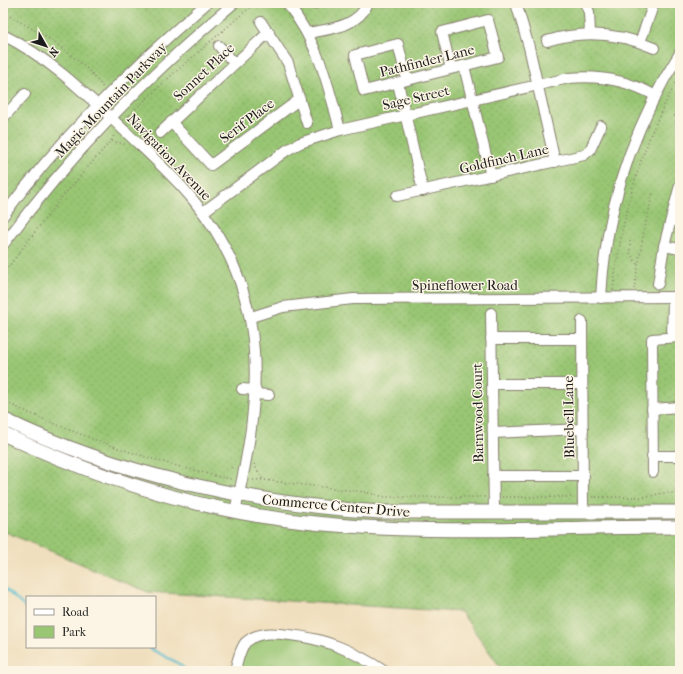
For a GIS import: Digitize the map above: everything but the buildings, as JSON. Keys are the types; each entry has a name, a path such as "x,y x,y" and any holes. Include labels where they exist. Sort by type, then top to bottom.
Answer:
{"main road":[{"name":"Commerce Center Drive","path":"3,419 72,449 161,478 239,494 350,510 430,512 680,512"},
{"name":"Commerce Center Drive","path":"3,434 115,480 164,495 235,511 296,521 386,528 680,526"}],"street":[{"name":"Magic Mountain Parkway","path":"3,216 47,160 97,105 156,47 206,3"},
{"name":"Magic Mountain Parkway","path":"3,245 46,189 110,117 183,46 234,3"},
{"path":"287,3 308,33 322,63 340,130"},
{"path":"308,33 349,24 364,11 368,3"},
{"path":"516,3 538,84 556,162"},
{"path":"585,3 589,12 590,33"},
{"path":"640,42 654,3"},
{"name":"Pathfinder Lane","path":"403,82 398,44 355,55 364,91 403,82 464,66 498,57 488,20 442,32 451,69"},
{"path":"261,22 288,63 307,123"},
{"name":"Sonnet Place","path":"160,133 269,32"},
{"path":"547,41 562,36 590,33 618,36 640,42 654,48"},
{"name":"Navigation Avenue","path":"3,35 42,59 68,79 110,117 184,189 203,212 233,264 251,317 256,355 256,392 251,432 235,511"},
{"path":"219,46 234,63"},
{"path":"601,298 605,254 619,184 630,150 654,95 680,53"},
{"path":"464,66 491,176"},
{"name":"Sage Street","path":"203,212 287,150 300,143 340,130 569,78 600,77 634,85 654,95"},
{"path":"403,82 405,115 423,191"},
{"path":"5,113 26,94"},
{"name":"Serif Place","path":"171,122 211,165 300,99"},
{"name":"Goldfinch Lane","path":"397,196 587,154 601,126"},
{"path":"658,284 664,246 680,185"},
{"path":"664,246 680,249"},
{"path":"653,472 652,339 676,337 676,298"},
{"name":"Spineflower Road","path":"251,317 283,308 353,299 676,298"},
{"name":"Barnwood Court","path":"491,313 494,512"},
{"name":"Bluebell Lane","path":"582,321 584,511"},
{"path":"491,339 581,339"},
{"path":"492,384 582,384"},
{"path":"242,389 269,395"},
{"path":"652,410 680,407"},
{"path":"493,433 583,430"},
{"path":"652,456 680,456"},
{"path":"493,476 584,476"},
{"path":"236,671 237,662 246,643 267,632 312,637 333,643 368,660 384,671"}],"path":[{"path":"124,120 179,69 255,3"},
{"path":"3,13 56,45 97,79 103,88"},
{"path":"614,289 619,242 632,185 650,137 680,76"},
{"path":"129,116 138,129"},
{"path":"674,116 678,118"},
{"path":"3,274 56,204 111,141 116,133"},
{"path":"111,141 124,145"},
{"path":"634,289 653,192"},
{"path":"630,241 630,253 634,262 638,264"},
{"path":"3,401 52,423 112,446 172,464 231,479"},
{"path":"256,469 263,480"},
{"path":"253,480 365,492 385,497 647,497 662,493 680,493"}],"green space":[{"path":"3,3 680,3 680,671 503,671 461,612 148,592 3,531"},
{"path":"267,632 312,637 383,671 237,671 246,643"}],"waterway":[{"path":"3,587 26,608"},
{"path":"149,648 176,662 188,671"}]}
